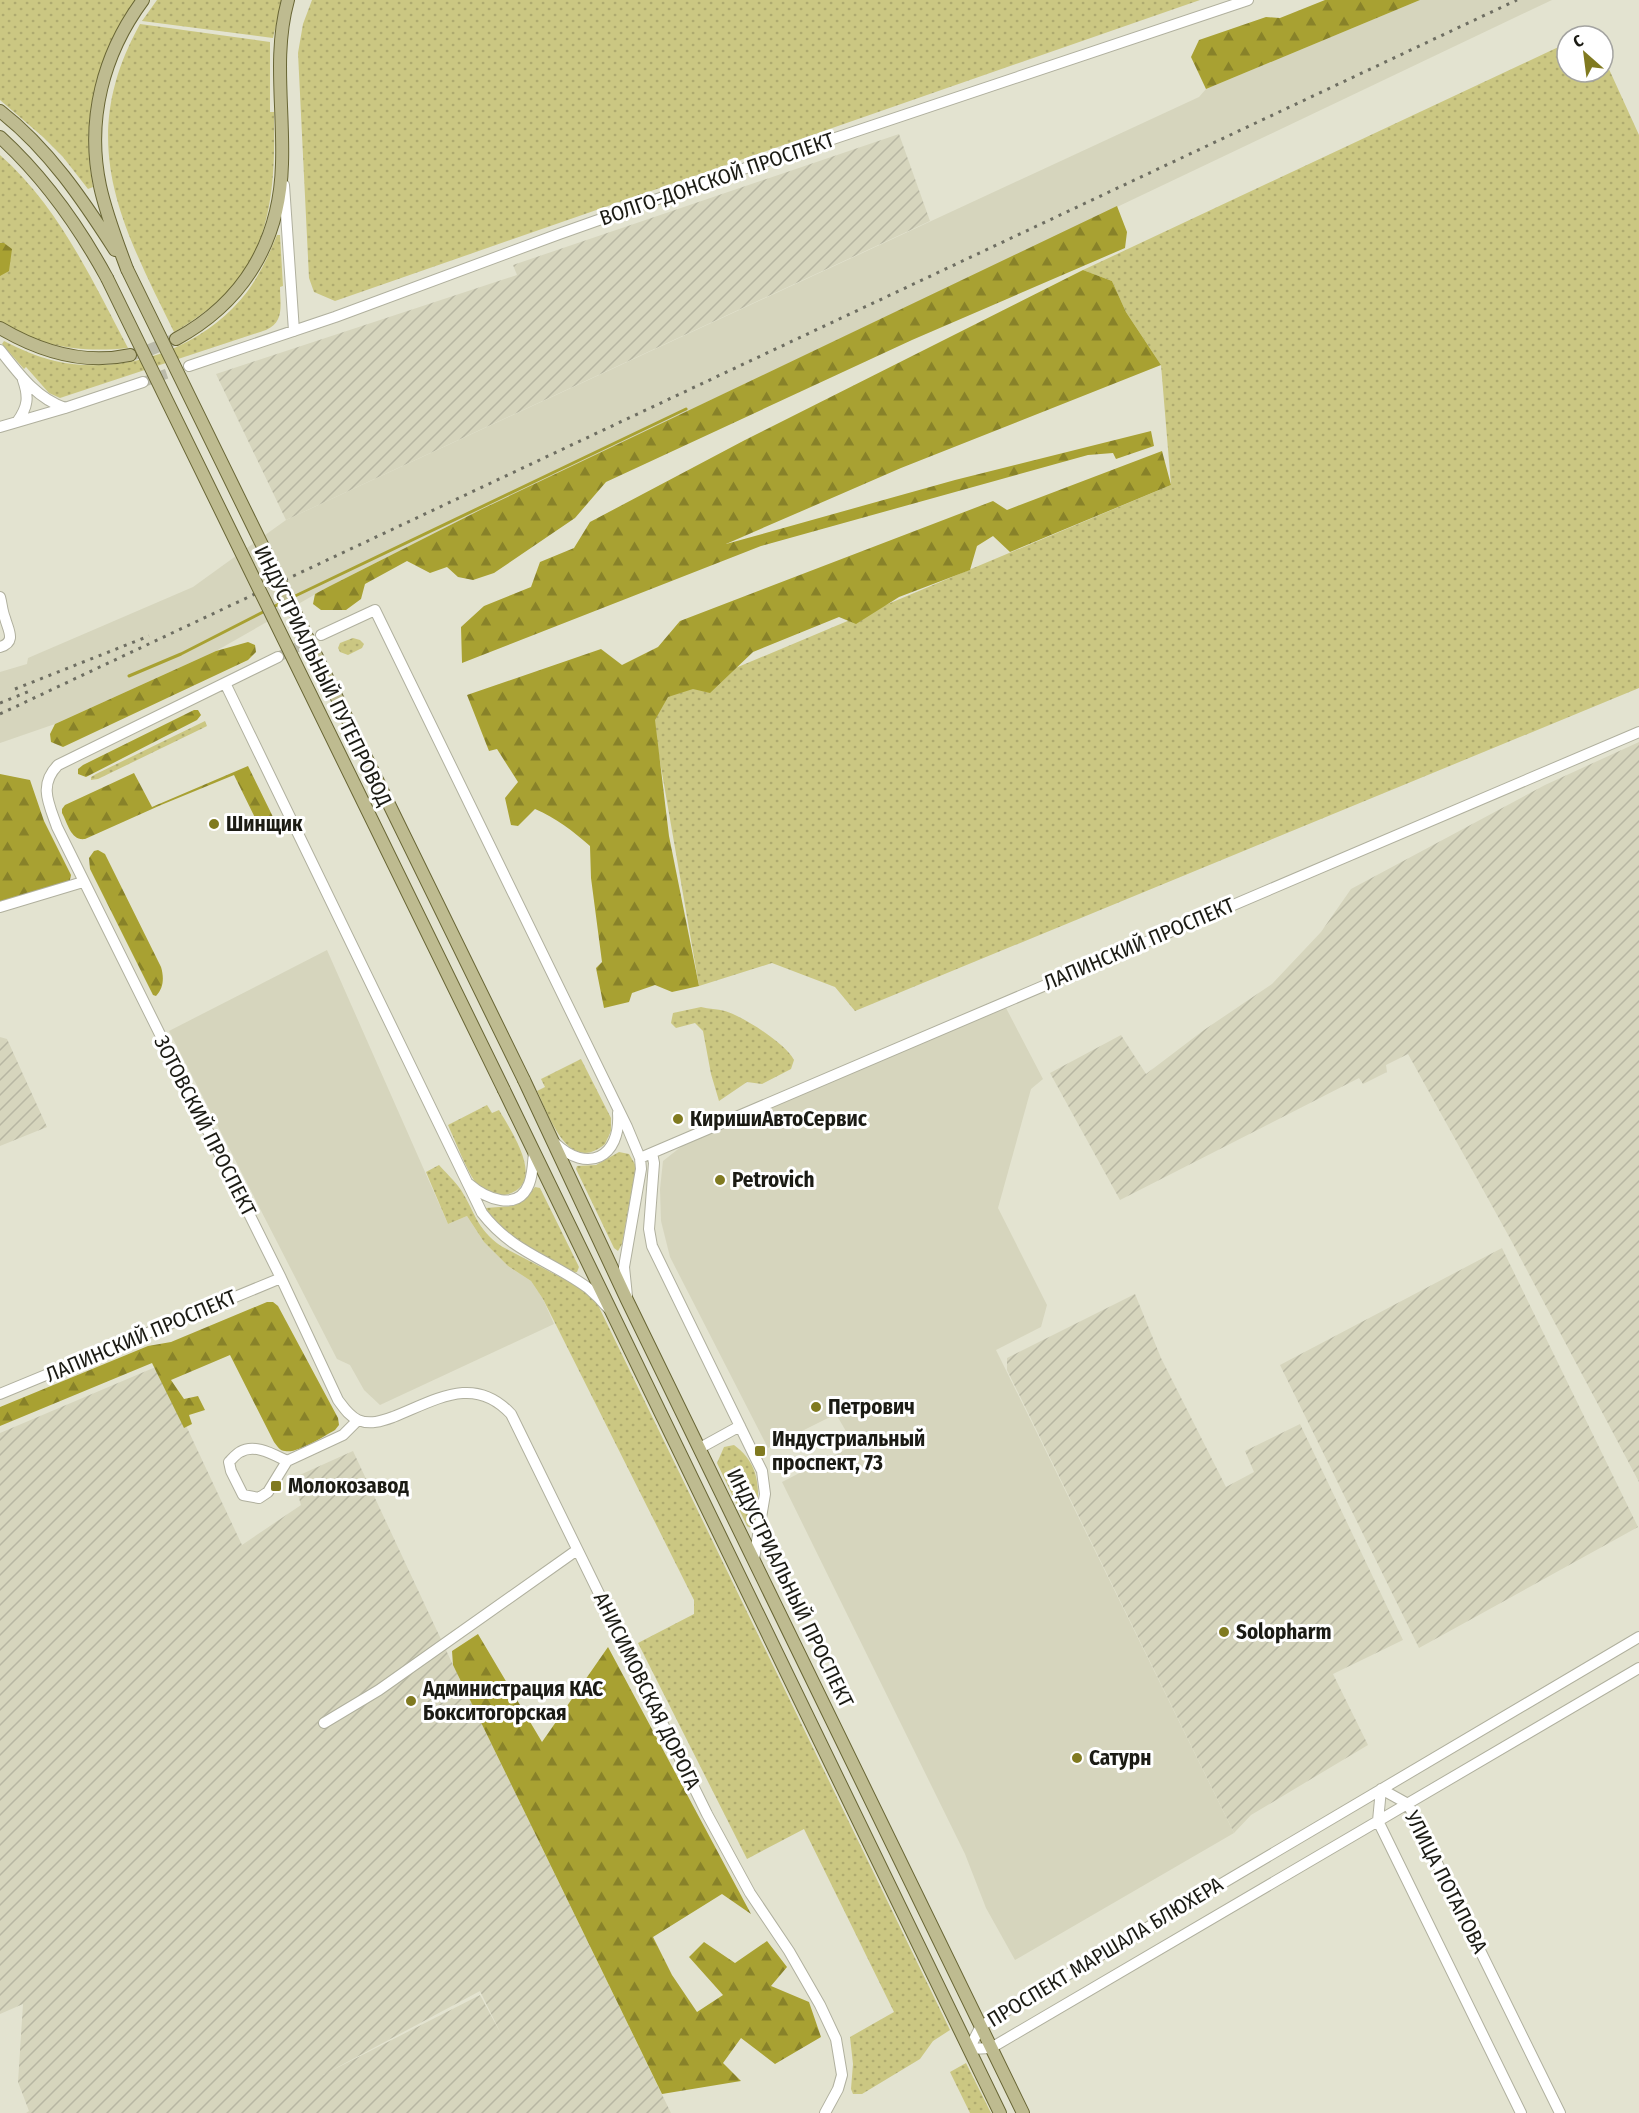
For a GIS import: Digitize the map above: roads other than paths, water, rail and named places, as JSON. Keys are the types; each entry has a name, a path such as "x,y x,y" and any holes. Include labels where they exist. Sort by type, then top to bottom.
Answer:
{"main road":[{"path":"127,269 100,186 96,157 96,120 103,78 112,53 120,35 143,0"},
{"path":"176,339 213,315 234,294 256,263 274,221 282,164 280,53 284,14 288,0"},
{"path":"0,111 51,160 80,196 127,269"},
{"name":"ИНДУСТРИАЛЬНЫЙ ПУТЕПРОВОД","path":"0,137 32,168 64,208 107,278 504,1090"},
{"name":"ИНДУСТРИАЛЬНЫЙ ПУТЕПРОВОД","path":"127,269 524,1080"},
{"path":"0,328 20,340 58,353 101,358 130,355"},
{"name":"ИНДУСТРИАЛЬНЫЙ ПРОСПЕКТ","path":"524,1080 627,1300 1023,2113"},
{"name":"ИНДУСТРИАЛЬНЫЙ ПРОСПЕКТ","path":"504,1090 1000,2113"}],"street":[{"name":"ВОЛГО-ДОНСКОЙ ПРОСПЕКТ","path":"189,366 294,331 741,170 1248,0"},
{"path":"282,164 294,331"},
{"path":"0,350 23,380 43,398 65,408"},
{"path":"17,422 27,404 27,393 23,380"},
{"path":"0,427 143,382"},
{"path":"0,597 2,621 11,633 11,639 7,645 0,647"},
{"path":"321,635 375,610 618,1110 640,1158 641,1169 624,1267 627,1300"},
{"name":"ЗОТОВСКИЙ ПРОСПЕКТ","path":"278,657 58,765 47,781 46,793 57,828 281,1278 338,1400 347,1413 358,1420"},
{"path":"225,683 482,1213 495,1230 530,1255 589,1289 608,1308"},
{"name":"ЛАПИНСКИЙ ПРОСПЕКТ","path":"640,1158 1639,732"},
{"path":"0,908 83,882"},
{"path":"553,1141 565,1152 577,1158 592,1160 602,1156 613,1145 617,1136 618,1110"},
{"path":"465,1180 484,1196 496,1200 508,1200 520,1196 528,1186 534,1151"},
{"path":"652,1153 654,1163 649,1229 652,1246 754,1455 765,1483 754,1559"},
{"name":"ЛАПИНСКИЙ ПРОСПЕКТ","path":"0,1394 281,1278"},
{"name":"АНИСИМОВСКАЯ ДОРОГА","path":"358,1420 370,1423 382,1421 437,1400 468,1392 492,1397 511,1414 712,1824 750,1893 789,1951 820,2005 836,2039 842,2075 838,2089 825,2113"},
{"path":"287,1461 265,1451 252,1449 240,1451 229,1462 231,1472 243,1495 259,1498 268,1492 287,1461 343,1435 358,1420"},
{"path":"699,1448 740,1426"},
{"path":"324,1723 379,1690 577,1550"},
{"name":"ПРОСПЕКТ МАРШАЛА БЛЮХЕРА","path":"969,2049 981,2026 1639,1637"},
{"name":"ПРОСПЕКТ МАРШАЛА БЛЮХЕРА","path":"969,2049 991,2048 1639,1668"},
{"name":"УЛИЦА ПОТАПОВА","path":"1521,2113 1378,1821 1381,1789 1408,1804 1560,2113"}],"waterway":[{"path":"293,597 686,409"},
{"path":"271,608 287,600"},
{"path":"129,676 181,654 265,611"}],"tunnel":[{"path":"130,355 147,351 176,339"},
{"path":"143,382 189,366"},
{"path":"278,657 321,635"}],"railway":[{"path":"0,714 1517,0"},
{"path":"15,689 149,636"},
{"path":"0,703 30,691"}],"place":[{"name":"Шинщик","path":"214,824"},
{"name":"КиришиАвтоСервис","path":"678,1119"},
{"name":"Petrovich","path":"720,1180"},
{"name":"Петрович","path":"816,1407"},
{"name":"Индустриальный проспект, 73","path":"760,1451"},
{"name":"Молокозавод","path":"276,1486"},
{"name":"Solopharm","path":"1224,1632"},
{"name":"Администрация КАС Бокситогорская","path":"411,1701"},
{"name":"Сатурн","path":"1077,1758"}]}
